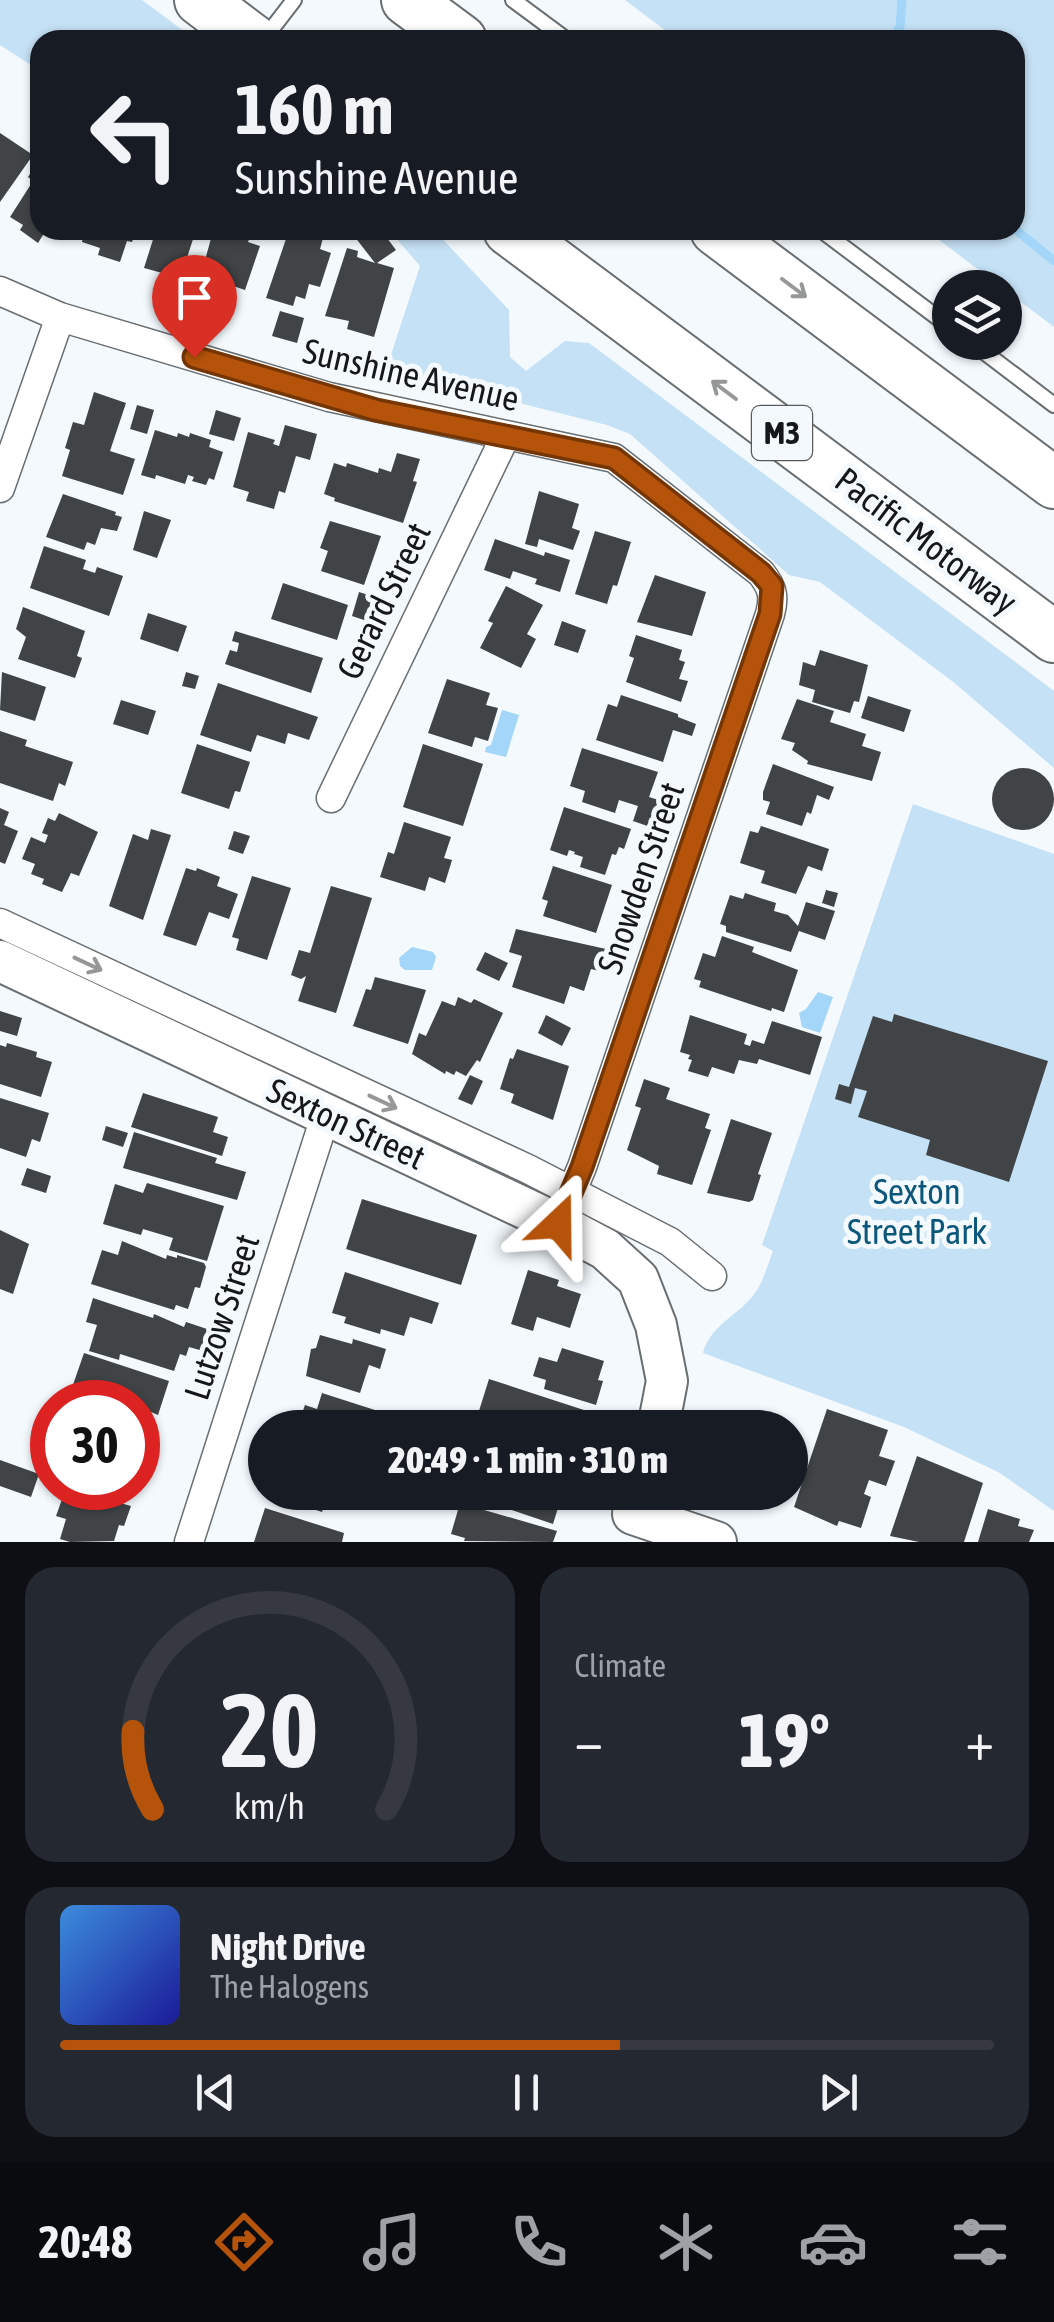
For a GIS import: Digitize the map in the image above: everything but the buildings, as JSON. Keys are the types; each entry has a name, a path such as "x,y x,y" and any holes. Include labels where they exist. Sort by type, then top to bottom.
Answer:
{"highway":[{"path":"200,0 240,30"},
{"path":"407,0 447,30"},
{"name":"Pacific Motorway","path":"522,240 1054,637"},
{"path":"729,240 1054,483"}],"main road":[{"name":"Sexton Street","path":"0,962 326,1114 565,1208 638,1279 656,1324 666,1382 661,1410"},
{"path":"632,1516 716,1542"}],"street":[{"name":"Sunshine Avenue","path":"0,290 60,317 344,402 614,458 761,573 772,586"},
{"path":"0,488 60,317"},
{"name":"Gerard Street","path":"332,798 505,437"},
{"name":"Snowden Street","path":"565,1208 770,614 772,586"},
{"name":"Sexton Street","path":"0,923 528,1169 565,1208"},
{"name":"Lutzow Street","path":"189,1542 326,1114"},
{"path":"565,1208 670,1242 712,1276"}],"lane":[{"path":"271,30 294,0"},
{"path":"513,0 553,30"},
{"path":"834,240 932,313"},
{"path":"995,360 1054,404"}],"green space":[{"path":"0,0 142,0 182,30 30,30 30,64 0,45"},
{"path":"625,0 1054,0 1054,327 1022,303 1022,270 979,270 939,240 1025,240 1025,30 665,30"},
{"path":"398,240 443,240 509,310 510,357 526,371 565,341 589,343 1054,691 1054,768 952,681 820,582 789,575 630,434 386,370 420,266"},
{"name":"Sexton Street Park","path":"913,804 1054,854 1054,1511 1000,1473 904,1427 703,1353 719,1326 750,1299 766,1271 773,1251 762,1245"}],"water":[{"path":"502,710 519,715 506,757 485,752"},
{"path":"412,947 433,952 436,957 432,970 405,970 400,966 399,958"},
{"path":"818,992 833,997 820,1033 802,1027 799,1013"}],"waterway":[{"path":"898,30 902,0"},
{"path":"1025,237 1054,261"}],"route":[{"path":"194,357 376,410 614,458 761,573 772,586 770,614 582,1167 558,1224"}]}
